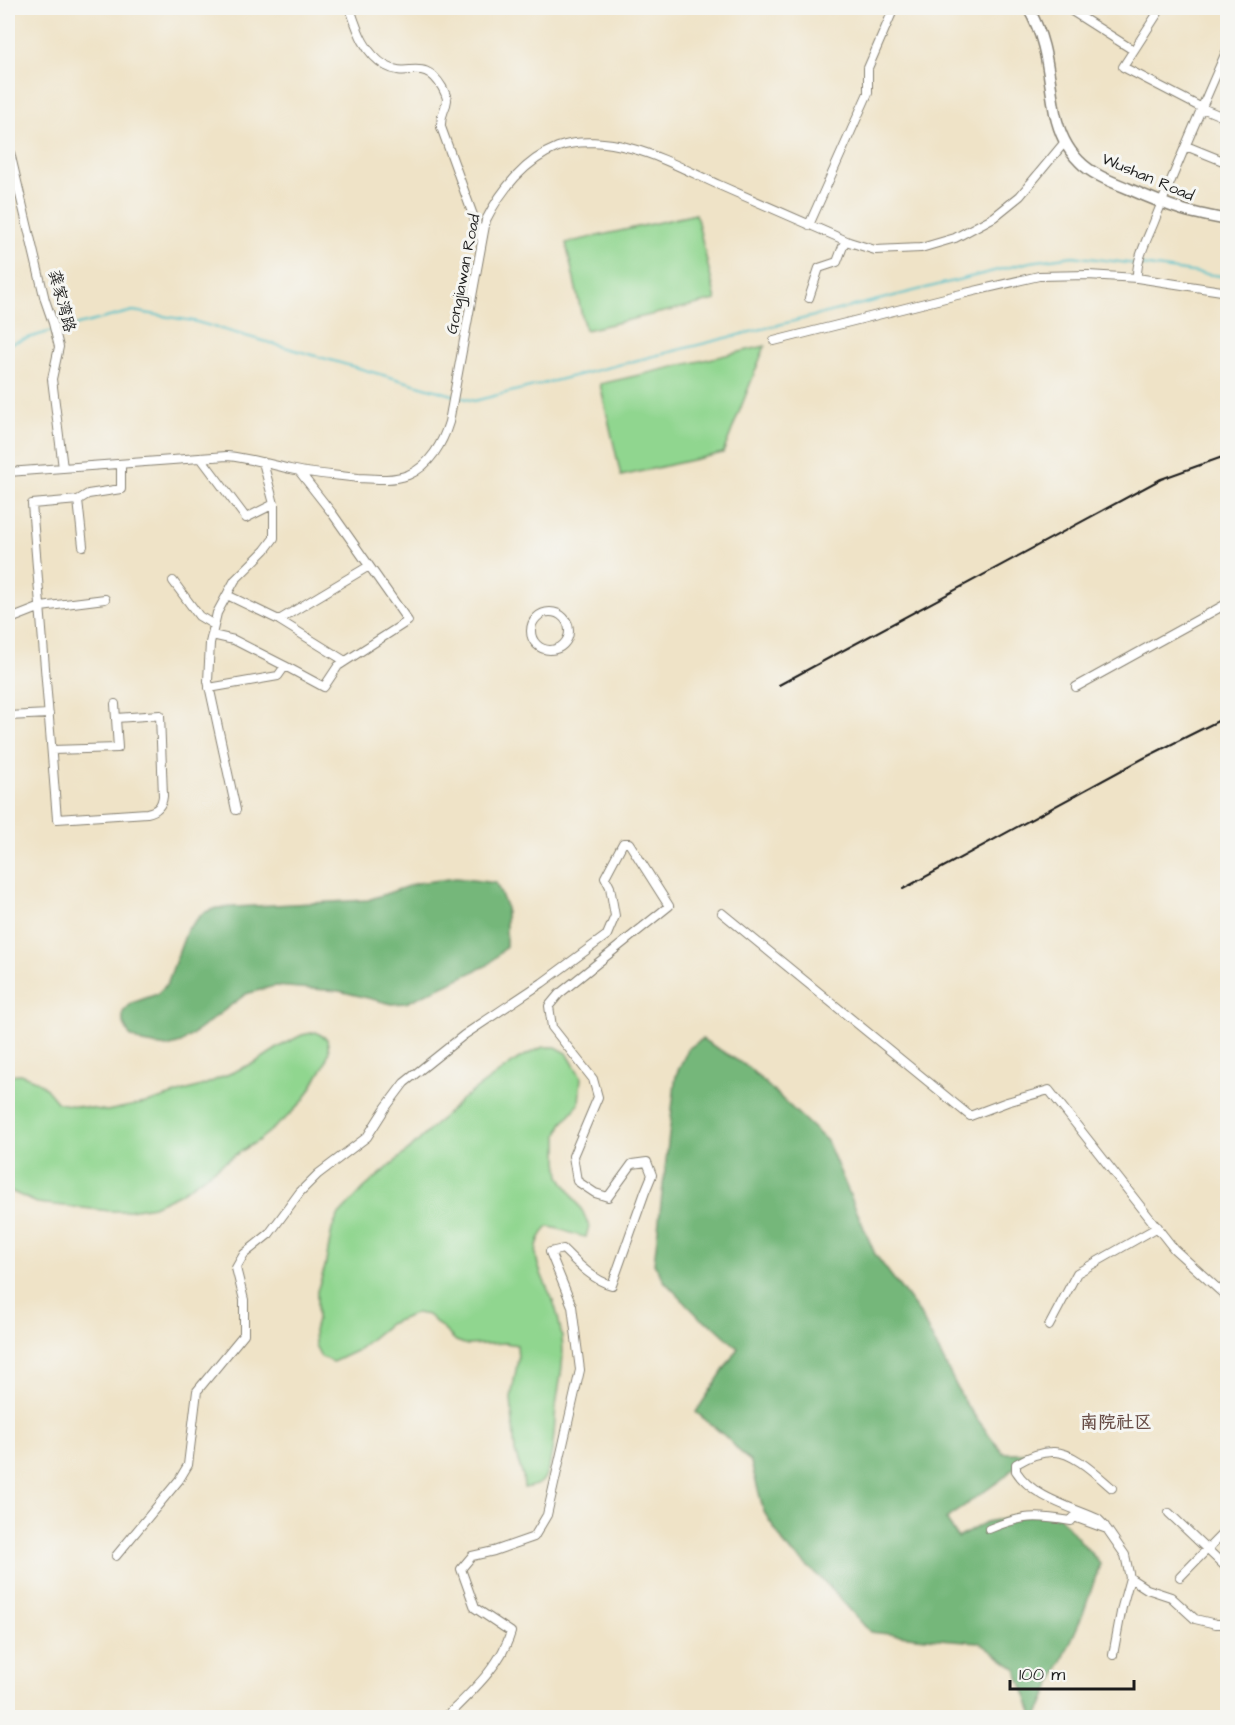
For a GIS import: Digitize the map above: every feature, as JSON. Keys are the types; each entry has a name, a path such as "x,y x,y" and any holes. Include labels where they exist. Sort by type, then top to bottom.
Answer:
{"main road":[{"name":"Wushan Road","path":"1028,8 1037,24 1045,49 1055,114 1064,143 1081,164 1108,180 1182,210 1227,220"}],"street":[{"path":"350,8 365,46 375,57 387,66 401,70 427,71 436,77 444,91 447,100 440,116 441,127 483,241"},
{"path":"809,225 868,93 868,68 894,8"},
{"path":"1067,8 1134,50"},
{"path":"1161,8 1123,67 1227,119"},
{"path":"1137,275 1144,247 1162,202 1202,108 1223,71 1226,52"},
{"name":"Gongjiawan Road","path":"8,472 227,456 299,471 384,480 411,474 424,464 444,439 452,407 486,220 495,200 519,173 533,161 558,147 580,143 604,143 630,148 663,160 845,241 875,250 921,248 955,238 994,217 1020,196 1064,143"},
{"name":"龚家湾路","path":"8,144 11,174 59,347 52,379 63,468"},
{"path":"1186,147 1227,163"},
{"path":"809,298 819,268 837,262 845,241"},
{"path":"774,342 946,297 1039,276 1137,275 1227,292"},
{"path":"201,458 246,518 274,504"},
{"path":"236,810 208,681 212,635 217,613 235,580 274,538 274,504 263,462"},
{"path":"116,718 160,715 163,796 160,806 152,812 57,819 32,504 78,500 87,494 121,489 121,464"},
{"path":"212,635 234,640 324,687 338,666 408,621 299,471"},
{"path":"78,500 83,546"},
{"path":"279,621 369,566"},
{"path":"173,581 199,616 214,625"},
{"path":"227,595 279,621 345,661"},
{"path":"8,620 41,608 105,599"},
{"path":"1076,687 1227,603"},
{"path":"554,611 567,620 569,635 561,647 546,650 534,641 531,626 539,614 554,611"},
{"path":"209,688 278,676 285,666"},
{"path":"52,750 118,748 115,704"},
{"path":"8,716 49,714"},
{"path":"117,1556 179,1480 188,1465 197,1391 244,1334 244,1300 236,1268 243,1254 269,1234 300,1192 318,1174 367,1137 404,1083 464,1035 542,983 607,935 615,916 606,877 623,843 629,843 669,906 559,994 549,1006 552,1027 593,1079 598,1097 573,1156 577,1181 595,1193 608,1197 632,1164 647,1162 652,1175 612,1285 603,1283 579,1265 563,1248 550,1252 572,1306 580,1370 548,1515 534,1537 494,1551 471,1556 461,1569 475,1608 512,1632 508,1645 495,1664 445,1718"},
{"path":"722,913 970,1116 1049,1090 1174,1249 1227,1298"},
{"path":"1049,1326 1077,1273 1158,1227"},
{"path":"1112,1488 1081,1462 1063,1453 1053,1451 1016,1464 1016,1472 1022,1481 1039,1493 1098,1519 1125,1555 1130,1578 1113,1655"},
{"path":"1169,1513 1227,1569"},
{"path":"989,1529 1015,1519 1043,1516 1071,1521 1074,1517 1107,1529"},
{"path":"1180,1577 1227,1528"},
{"path":"1130,1578 1147,1588 1171,1597 1195,1619 1227,1624"}],"green space":[{"path":"696,214 716,300 585,330 566,243"},
{"path":"765,346 723,453 621,476 600,384"},
{"path":"456,878 496,883 506,906 506,947 488,965 406,1003 392,1004 339,991 274,986 246,994 181,1043 167,1047 142,1043 130,1036 123,1023 123,1012 132,1003 157,994 167,984 187,930 203,913 216,908 368,900 417,883"},
{"path":"316,1032 327,1039 329,1051 325,1064 304,1100 258,1141 179,1194 153,1206 110,1211 37,1203 8,1190 8,1075 20,1074 33,1079 43,1085 58,1103 107,1111 150,1102 204,1085 256,1062 302,1035"},
{"path":"702,1039 748,1067 827,1141 875,1254 920,1314 965,1403 1003,1453 1030,1453 1002,1479 946,1519 958,1538 986,1522 1054,1510 1100,1564 1083,1614 1037,1717 1034,1717 1016,1669 979,1642 870,1632 825,1582 786,1547 764,1512 751,1463 726,1437 696,1412 738,1348 714,1326 700,1318 665,1282 654,1263 676,1075 688,1049"},
{"path":"543,1047 556,1047 567,1053 581,1077 579,1104 562,1124 558,1135 558,1161 560,1176 583,1212 589,1226 586,1237 548,1227 537,1244 537,1262 557,1313 563,1356 549,1467 540,1483 524,1488 523,1476 515,1452 511,1398 518,1359 517,1345 505,1343 467,1345 456,1341 428,1315 416,1313 389,1324 356,1351 333,1362 321,1357 315,1345 314,1331 317,1320 317,1291 325,1267 332,1229 338,1216 364,1188 411,1148 461,1100 518,1059"}],"waterway":[{"path":"58,330 133,311 193,321 474,401 1030,262 1073,256 1136,264"},
{"path":"1141,265 1228,277"},
{"path":"8,344 52,331"}],"railway":[{"path":"779,685 1161,479 1228,455"},
{"path":"903,889 1144,758 1228,716"}],"district":[{"name":"南院社区","path":"1116,1422"}]}
